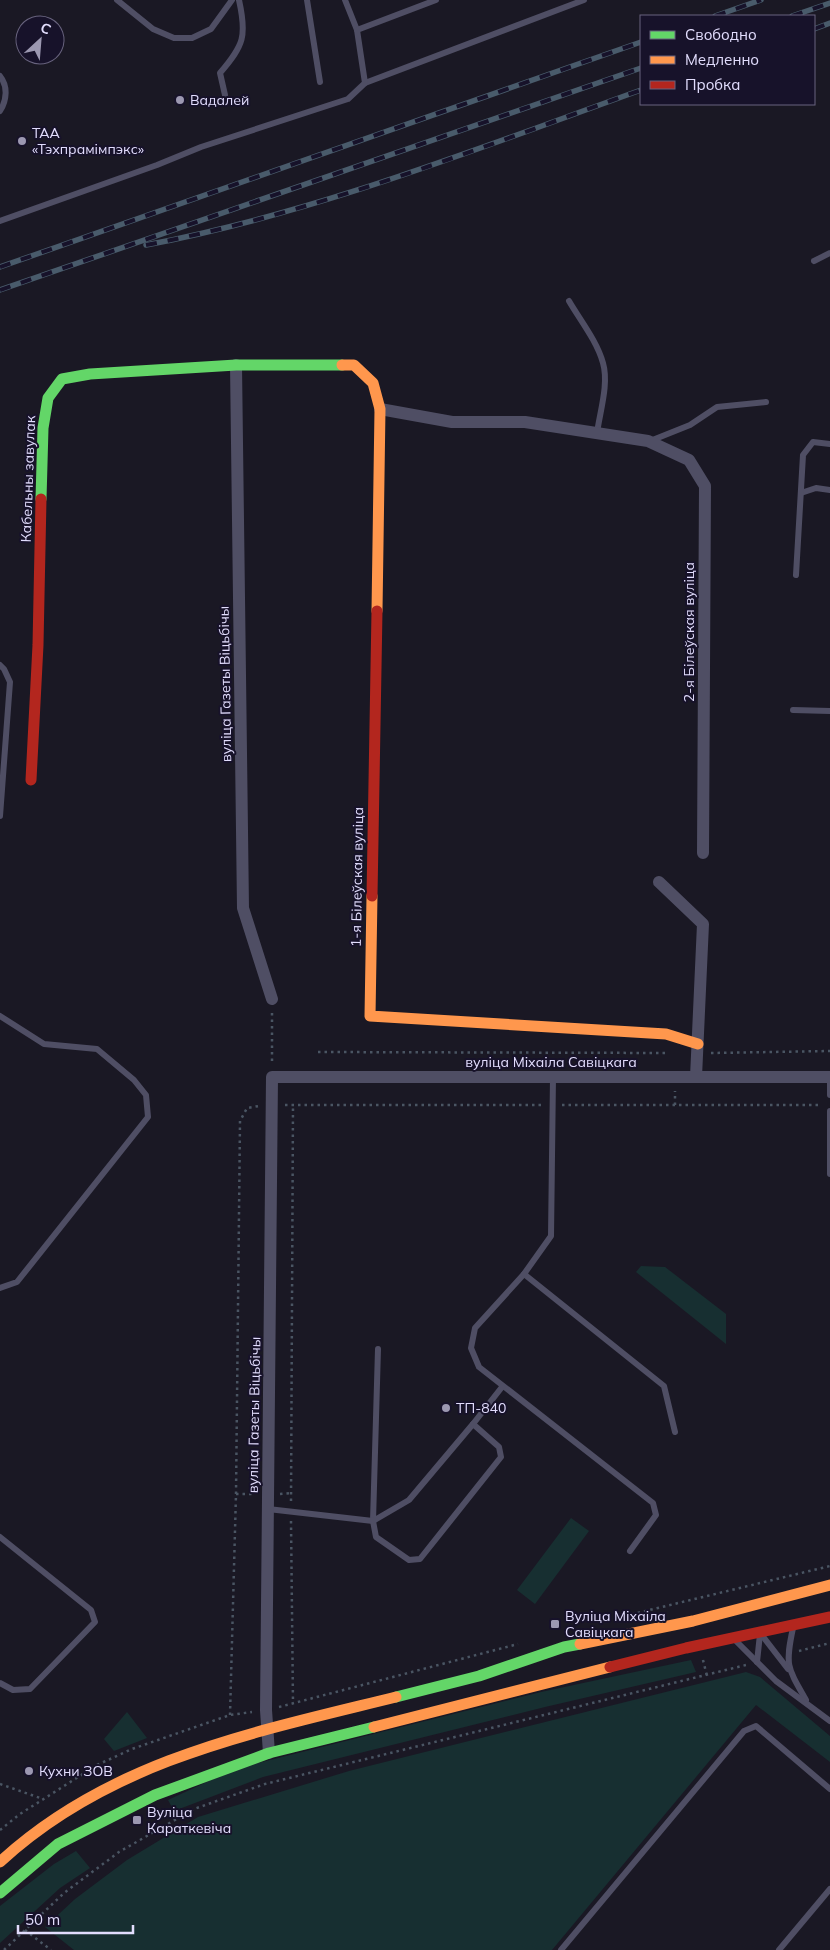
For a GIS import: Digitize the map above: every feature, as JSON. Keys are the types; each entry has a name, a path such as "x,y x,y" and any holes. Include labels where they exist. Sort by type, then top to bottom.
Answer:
{"main road":[{"name":"Кабельны завулак","path":"31,780 38,645 43,428 48,398 62,379 90,374 236,365 354,364 374,383 380,409"},
{"name":"1-я Білеўская вуліца","path":"380,409 370,1016 666,1034 698,1048"},
{"path":"0,1893 12,1880 66,1840 154,1795 269,1753 693,1646 734,1638 756,1619 830,1585"},
{"path":"0,1862 13,1850 89,1797 139,1772 188,1752 267,1729 479,1676 564,1647 693,1621 756,1619 794,1626 830,1617"}],"street":[{"name":"вуліца Газеты Віцьбічы","path":"236,365 243,908 272,999"},
{"name":"2-я Білеўская вуліца","path":"380,409 452,422 525,422 648,441 689,460 705,486 703,853"},
{"path":"659,882 703,924 696,1077"},
{"name":"вуліца Газеты Віцьбічы","path":"269,1753 267,1729 272,1077"},
{"name":"вуліца Міхаіла Савіцкага","path":"272,1077 830,1077"}],"lane":[{"path":"117,0 153,30 174,38 192,38 211,30 232,0"},
{"path":"225,95 220,73 232,59 243,41 244,22 239,0"},
{"path":"307,0 320,82"},
{"path":"345,0 357,30 365,83"},
{"path":"357,30 436,0"},
{"path":"0,221 157,166 201,147 348,99 365,83 584,0"},
{"path":"0,76 5,82 6,101 0,111"},
{"path":"814,261 830,253"},
{"path":"568,301 597,347 603,363 604,382 596,433"},
{"path":"648,441 690,425 717,407 766,402"},
{"path":"796,575 803,455 812,442 830,444"},
{"path":"801,493 816,488 830,490"},
{"path":"0,665 10,682 0,816"},
{"path":"793,710 830,712"},
{"path":"0,1016 44,1044 97,1049 134,1080 146,1096 148,1118 17,1282 0,1288"},
{"path":"553,1077 551,1236 524,1274 475,1328 471,1348 479,1367 502,1387 653,1503 656,1515 630,1551"},
{"path":"830,1077 830,1095"},
{"path":"830,1111 830,1174"},
{"path":"524,1274 664,1386 676,1432"},
{"path":"378,1349 373,1521 376,1537 409,1560 420,1559 501,1457 499,1446 473,1424"},
{"path":"268,1510 373,1521 409,1500 502,1387"},
{"path":"0,1537 91,1610 95,1622 30,1689 13,1690 0,1683"},
{"path":"756,1619 757,1662"},
{"path":"756,1619 808,1703"},
{"path":"788,1670 788,1654 794,1626"},
{"path":"734,1638 776,1681 830,1721"},
{"path":"562,1950 744,1731 756,1726 830,1790"},
{"path":"780,1950 830,1889"}],"path":[{"path":"272,999 272,1077"},
{"path":"698,1048 830,1051"},
{"path":"318,1052 669,1053"},
{"path":"230,1715 236,1494 240,1121 247,1108 272,1105 830,1105"},
{"path":"292,1105 292,1493 290,1512 293,1704"},
{"path":"276,1494 292,1493"},
{"path":"236,1494 255,1494"},
{"path":"788,1654 830,1644"},
{"path":"702,1653 707,1676"},
{"path":"4,1950 64,1894 119,1852 194,1809 274,1782 612,1696 707,1676 757,1662"},
{"path":"0,1784 43,1799"},
{"path":"25,1930 51,1950"}],"green space":[{"path":"641,1266 665,1267 726,1314 726,1344 636,1272"},
{"path":"571,1518 589,1531 535,1604 517,1590"},
{"path":"691,1660 696,1672 545,1707 263,1777 174,1811 168,1800 211,1780 258,1763 541,1692"},
{"path":"746,1672 760,1677 830,1736 830,1762 756,1705 552,1950 74,1950 45,1927 75,1899 127,1860 198,1817 349,1771"},
{"path":"127,1712 147,1738 114,1751 104,1739"},
{"path":"76,1851 90,1868 60,1888 0,1943 0,1906 54,1864"}],"railway":[{"path":"718,15 761,0"},
{"path":"795,15 830,3"},
{"path":"815,29 830,23"},
{"path":"0,267 640,42"},
{"path":"0,290 640,68"},
{"path":"146,245 209,232 335,197 458,156 640,90"}],"traffic: fast":[{"path":"41,499 43,428 48,398 62,379 90,374 236,365 342,365"},
{"path":"396,1697 479,1676 564,1647 580,1644"},
{"path":"0,1893 58,1844 155,1795 269,1753 374,1727"}],"traffic: slow":[{"path":"342,365 354,365 373,383 380,409 377,611"},
{"path":"372,896 370,1016 666,1034 698,1044"},
{"path":"580,1644 693,1621 830,1585"},
{"path":"374,1727 610,1667"},
{"path":"0,1862 43,1827 88,1798 136,1774 186,1754 238,1738 396,1697"}],"traffic: jam":[{"path":"31,780 38,645 41,499"},
{"path":"372,896 377,611"},
{"path":"610,1667 686,1648 830,1617"}],"place":[{"name":"Вадалей","path":"180,100"},
{"name":"ТАА «Тэхпрамімпэкс»","path":"22,141"},
{"name":"ТП-840","path":"446,1408"},
{"name":"Вуліца Міхаіла Савіцкага","path":"555,1624"},
{"name":"Кухни ЗОВ","path":"29,1771"},
{"name":"Вуліца Караткевіча","path":"137,1820"}]}
